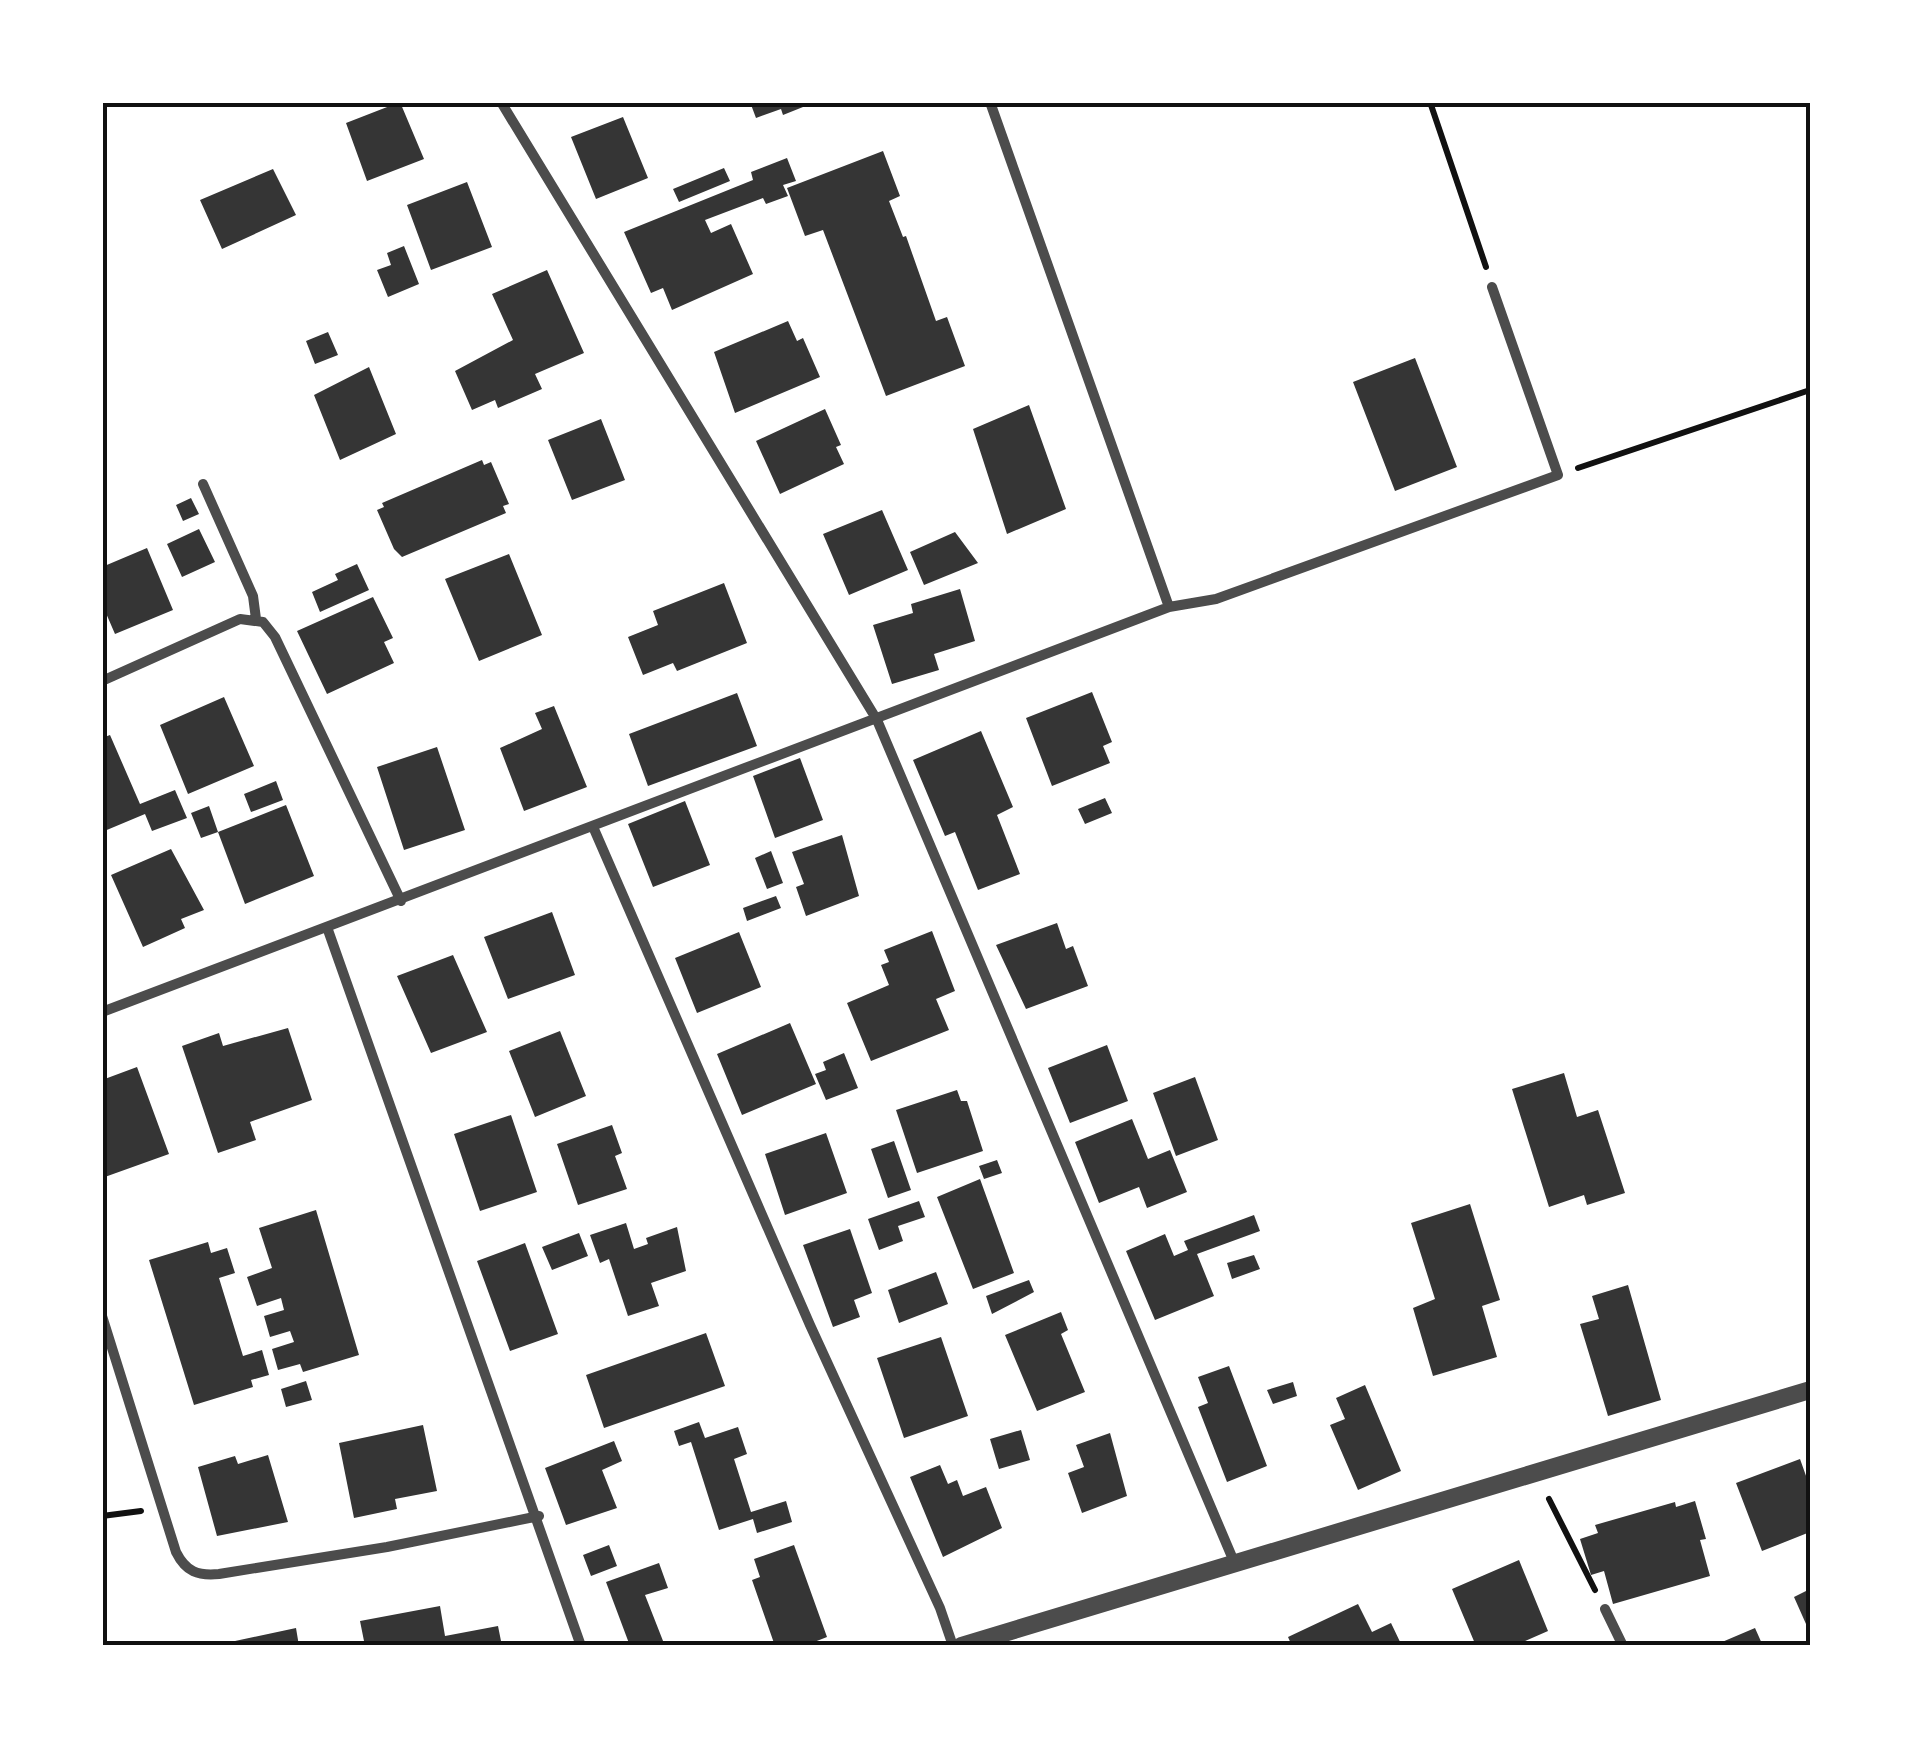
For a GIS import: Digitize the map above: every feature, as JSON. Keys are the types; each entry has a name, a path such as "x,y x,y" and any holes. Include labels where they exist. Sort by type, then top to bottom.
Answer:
{"street":[{"path":"501,102 877,720 1235,1564"},
{"path":"990,102 1169,608"},
{"path":"102,1012 328,930 1169,608 1216,599 1558,475 1492,287"},
{"path":"203,484 253,596 256,619 275,637 401,900"},
{"path":"102,680 240,619 256,619"},
{"path":"594,829 810,1325 940,1608 952,1646"},
{"path":"328,930 581,1646"},
{"path":"102,1316 176,1552 184,1566 196,1574 353,1553 538,1516"},
{"path":"962,1646 1810,1390"},
{"path":"1605,1608 1623,1646"}],"path":[{"path":"1430,102 1492,287"},
{"path":"1558,475 1810,390"},
{"path":"1549,1499 1605,1608"},
{"path":"102,1516 142,1511"}],"building":[{"path":"400,102 424,159 367,181 346,123"},
{"path":"750,102 813,103 783,115 781,109 756,118"},
{"path":"623,117 648,178 596,199 571,137"},
{"path":"883,151 900,196 889,201 903,237 906,236 936,321 947,317 965,366 886,396 823,230 805,236 787,188"},
{"path":"787,158 796,181 783,185 788,196 766,204 763,198 705,220 711,233 731,224 753,274 672,310 663,288 651,293 624,232 753,180 751,172"},
{"path":"724,168 730,181 679,202 673,189"},
{"path":"273,169 296,215 222,249 200,200"},
{"path":"467,182 492,247 431,270 407,205"},
{"path":"404,246 419,284 388,297 377,270 391,265 387,253"},
{"path":"547,270 584,353 535,374 542,389 498,408 495,400 472,410 455,371 513,340 492,294"},
{"path":"788,321 797,341 803,338 820,377 735,413 714,352"},
{"path":"328,332 338,355 315,364 306,341"},
{"path":"1415,358 1457,467 1395,491 1353,382"},
{"path":"369,367 396,434 340,460 314,395"},
{"path":"1029,405 1066,509 1007,534 973,429"},
{"path":"825,409 841,445 836,447 844,464 780,494 756,441"},
{"path":"601,419 625,480 572,500 548,440"},
{"path":"482,460 484,465 491,462 509,504 503,506 506,513 402,557 394,549 377,510 384,507 382,503"},
{"path":"191,498 199,514 183,521 176,505"},
{"path":"882,510 908,570 849,595 823,534"},
{"path":"199,529 215,562 182,577 167,544"},
{"path":"955,532 978,563 924,585 910,552"},
{"path":"147,548 173,610 115,634 102,604 102,567"},
{"path":"509,554 542,635 479,661 445,579"},
{"path":"357,564 369,590 320,612 312,592 338,580 335,574"},
{"path":"724,583 747,643 677,671 673,663 643,675 628,637 658,625 653,611"},
{"path":"960,589 975,641 934,654 939,670 892,684 873,625 913,613 911,604"},
{"path":"373,597 393,638 384,642 394,663 327,694 297,631"},
{"path":"1092,692 1112,742 1103,746 1110,763 1052,786 1026,718"},
{"path":"737,693 757,746 648,786 629,734"},
{"path":"224,697 254,766 188,794 160,725"},
{"path":"554,706 587,787 524,811 500,748 542,729 535,713"},
{"path":"981,731 1013,807 997,815 1020,874 978,890 955,832 945,836 913,760"},
{"path":"110,735 140,804 175,790 187,818 152,831 145,814 102,832 102,738"},
{"path":"437,747 465,830 404,850 377,767"},
{"path":"800,758 823,820 775,838 753,776"},
{"path":"276,781 283,800 251,812 244,794"},
{"path":"1105,798 1112,813 1085,824 1078,809"},
{"path":"685,801 710,865 653,887 628,824"},
{"path":"286,805 314,876 245,904 218,832"},
{"path":"209,806 218,832 201,838 191,813"},
{"path":"842,835 859,896 806,916 796,887 804,884 792,852"},
{"path":"171,849 204,910 181,919 185,928 143,947 111,875"},
{"path":"771,851 783,883 767,889 755,858"},
{"path":"776,896 781,908 747,921 743,908"},
{"path":"552,912 575,975 508,999 484,937"},
{"path":"1057,923 1066,949 1073,946 1088,986 1026,1009 996,945"},
{"path":"932,931 955,991 936,999 949,1030 871,1061 847,1003 889,985 881,965 889,962 884,950"},
{"path":"739,932 761,987 697,1013 675,958"},
{"path":"453,955 487,1032 431,1053 397,976"},
{"path":"790,1023 816,1084 742,1115 717,1054"},
{"path":"288,1028 312,1100 250,1122 256,1140 218,1153 182,1046 219,1033 223,1046"},
{"path":"560,1031 586,1096 535,1117 509,1051"},
{"path":"1107,1045 1128,1101 1070,1123 1048,1068"},
{"path":"844,1053 858,1088 826,1100 815,1074 826,1070 823,1062"},
{"path":"137,1067 169,1154 102,1178 102,1080"},
{"path":"1564,1073 1577,1117 1598,1110 1625,1193 1587,1205 1584,1195 1549,1207 1512,1089"},
{"path":"1195,1077 1218,1140 1176,1156 1153,1093"},
{"path":"957,1090 961,1101 967,1101 983,1151 917,1173 896,1110"},
{"path":"511,1115 537,1192 480,1211 454,1134"},
{"path":"1132,1119 1148,1159 1170,1150 1187,1192 1147,1208 1139,1187 1099,1203 1075,1142"},
{"path":"612,1125 622,1153 615,1156 627,1189 578,1205 557,1144"},
{"path":"826,1133 847,1193 785,1215 765,1154"},
{"path":"894,1141 911,1190 888,1198 871,1149"},
{"path":"997,1160 1002,1173 984,1179 979,1166"},
{"path":"980,1179 1014,1273 973,1289 937,1197"},
{"path":"919,1201 925,1217 898,1226 903,1241 879,1250 868,1219"},
{"path":"1470,1204 1500,1300 1482,1306 1497,1357 1433,1376 1413,1308 1435,1299 1411,1223"},
{"path":"316,1210 359,1355 303,1372 300,1364 278,1370 272,1349 294,1342 290,1331 270,1337 264,1316 284,1310 281,1298 257,1306 247,1277 272,1268 259,1228"},
{"path":"1254,1215 1260,1231 1197,1254 1214,1296 1155,1320 1126,1251 1165,1234 1174,1256 1188,1250 1184,1241"},
{"path":"626,1223 634,1249 648,1244 646,1238 677,1227 686,1271 651,1283 659,1306 628,1316 609,1259 600,1263 590,1235"},
{"path":"850,1229 872,1293 854,1300 860,1317 833,1327 803,1245"},
{"path":"579,1233 588,1256 552,1270 542,1247"},
{"path":"208,1242 211,1253 227,1248 235,1273 219,1278 243,1356 262,1350 269,1375 251,1380 253,1387 194,1405 149,1260"},
{"path":"525,1243 558,1334 510,1351 477,1261"},
{"path":"1254,1255 1260,1269 1232,1279 1227,1263"},
{"path":"936,1272 948,1304 899,1323 888,1290"},
{"path":"1029,1280 1034,1292 992,1314 986,1296"},
{"path":"1628,1285 1661,1400 1608,1416 1580,1324 1599,1319 1592,1296"},
{"path":"1061,1312 1068,1330 1061,1334 1085,1392 1037,1411 1005,1335"},
{"path":"706,1333 725,1386 604,1428 586,1375"},
{"path":"941,1337 968,1416 904,1438 877,1358"},
{"path":"1229,1366 1267,1466 1227,1482 1198,1407 1208,1403 1198,1377"},
{"path":"306,1381 312,1400 286,1407 281,1389"},
{"path":"1293,1382 1297,1396 1273,1404 1267,1390"},
{"path":"1365,1385 1401,1471 1358,1490 1330,1425 1345,1419 1336,1398"},
{"path":"699,1422 705,1438 738,1427 747,1454 734,1459 751,1512 786,1501 792,1522 757,1533 753,1519 719,1530 691,1442 679,1446 674,1431"},
{"path":"423,1425 437,1491 395,1499 397,1509 354,1518 339,1443"},
{"path":"1021,1430 1030,1460 999,1469 990,1439"},
{"path":"1110,1433 1127,1496 1082,1513 1068,1473 1084,1467 1076,1445"},
{"path":"614,1441 622,1461 602,1470 617,1508 566,1525 545,1468"},
{"path":"268,1455 288,1522 217,1536 198,1467 235,1456 238,1464"},
{"path":"1800,1459 1810,1487 1810,1532 1762,1551 1736,1483"},
{"path":"940,1465 948,1484 957,1480 963,1496 986,1487 1002,1528 943,1557 910,1477"},
{"path":"1695,1501 1706,1539 1700,1540 1710,1576 1613,1604 1604,1571 1591,1575 1580,1539 1598,1533 1595,1525 1675,1502 1676,1507"},
{"path":"609,1545 617,1566 591,1576 583,1555"},
{"path":"794,1545 827,1637 804,1646 775,1646 752,1580 760,1577 754,1559"},
{"path":"1519,1560 1548,1631 1514,1646 1476,1646 1452,1589"},
{"path":"659,1563 668,1588 645,1595 665,1646 630,1646 606,1582"},
{"path":"1810,1589 1810,1633 1794,1597"},
{"path":"1358,1604 1372,1632 1391,1623 1402,1646 1292,1646 1288,1637"},
{"path":"440,1606 445,1636 498,1626 502,1646 365,1646 360,1621"},
{"path":"296,1628 299,1646 221,1646 221,1644"},
{"path":"1755,1628 1763,1646 1715,1646 1715,1645"}]}
